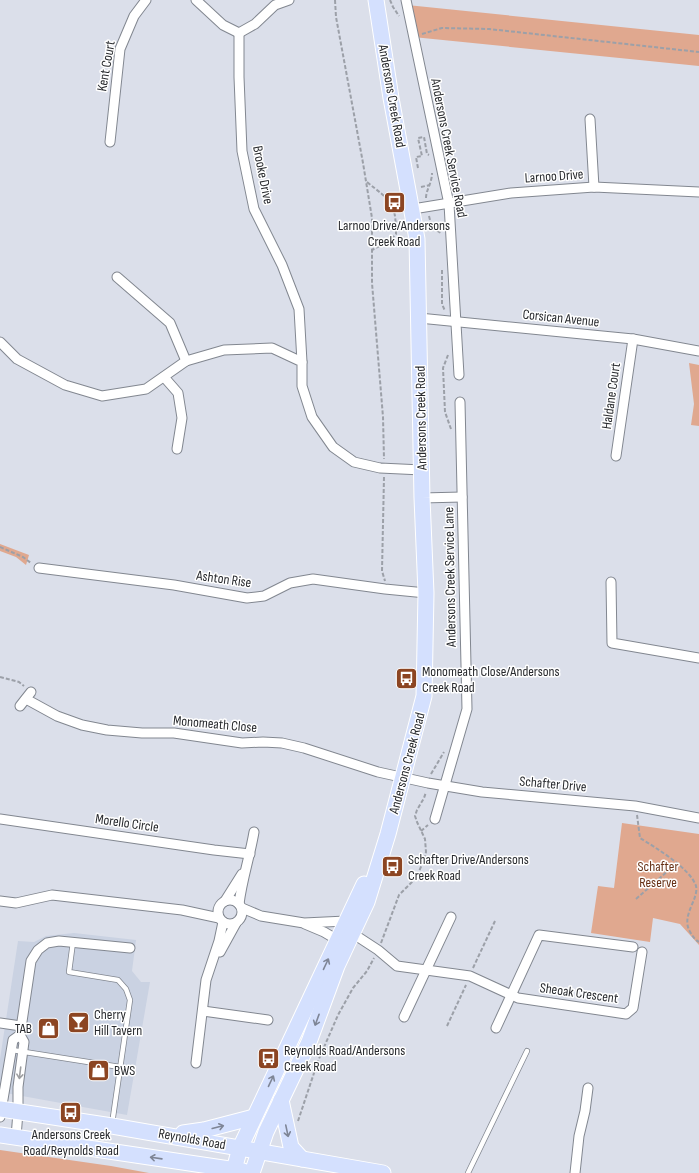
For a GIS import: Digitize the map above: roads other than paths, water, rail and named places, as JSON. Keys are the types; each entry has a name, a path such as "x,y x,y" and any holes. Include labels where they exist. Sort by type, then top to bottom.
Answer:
{"main road":[{"name":"Andersons Creek Road","path":"233,1171 240,1148 254,1117 348,933 367,902 388,834 424,696 426,593 422,498 417,239 413,209 391,98 376,0"},
{"name":"Andersons Creek Road","path":"254,1173 258,1151 309,1042 348,933"},
{"path":"281,1100 291,1147 302,1159"},
{"name":"Reynolds Road","path":"0,1112 18,1112 112,1126 383,1173"},
{"path":"166,1135 204,1130 254,1117"},
{"name":"Reynolds Road","path":"0,1135 198,1168 254,1173"}],"street":[{"name":"Kent Court","path":"110,142 120,49 134,16 146,0"},
{"path":"196,0 223,25 239,33 255,24 275,5 289,0"},
{"name":"Andersons Creek Service Road","path":"406,0 449,204 459,375"},
{"name":"Brooke Drive","path":"239,33 242,150 254,209 282,265 299,309 302,386 312,417 333,447 354,462 380,468 422,470"},
{"path":"590,119 594,187"},
{"name":"Larnoo Drive","path":"413,209 511,193 594,187 699,192"},
{"path":"117,277 170,323 186,361"},
{"name":"Corsican Avenue","path":"419,318 633,339 699,351"},
{"name":"Haldane Court","path":"616,456 633,339"},
{"path":"0,342 17,359 65,385 102,396 146,389 186,361 224,350 272,348 302,362"},
{"path":"164,376 178,393 182,418 177,449"},
{"name":"Andersons Creek Service Lane","path":"435,819 467,709 460,402"},
{"name":"Andersons Creek Service Lane","path":"422,498 462,497"},
{"name":"Ashton Rise","path":"39,568 174,585 247,598 264,596 290,583 313,579 426,593"},
{"path":"611,582 612,643 699,658"},
{"name":"Monomeath Close","path":"27,697 57,716 107,730 142,733 174,733 242,743 282,743 304,748 378,772 403,778"},
{"name":"Schafter Drive","path":"403,778 490,792 635,806 699,818"},
{"name":"Morello Circle","path":"0,819 250,854"},
{"path":"211,965 220,952 240,913 246,868 254,832"},
{"path":"196,1063 206,980 219,941 221,920 218,912 222,903 246,868"},
{"path":"0,900 16,903 52,895 182,910 210,910 222,903 233,900 240,913"},
{"path":"182,910 221,920 229,924 240,913"},
{"path":"240,913 304,923 348,933"},
{"path":"404,1017 451,917"},
{"path":"304,923 324,932 348,933"},
{"name":"Sheoak Crescent","path":"348,933 378,950 397,966 470,976 518,998 626,1014 633,1008 642,952"},
{"name":"Sheoak Crescent","path":"496,1028 539,935 633,947"},
{"path":"0,1112 14,1040 20,1031 31,961 38,950 47,944 58,941 130,948"},
{"path":"203,1011 268,1020"},
{"path":"0,1023 20,1031 24,1042 18,1087 16,1137"},
{"path":"575,1173 579,1136 585,1111 588,1088"}],"lane":[{"path":"73,942 69,972 118,980 126,989 130,1000 112,1126"},
{"path":"12,1050 120,1067"},
{"path":"468,1173 527,1052"}],"place":[{"name":"Larnoo Drive/Andersons Creek Road","path":"394,203"},
{"name":"Monomeath Close/Andersons Creek Road","path":"406,679"},
{"name":"Schafter Drive/Andersons Creek Road","path":"393,867"},
{"name":"Cherry Hill Tavern","path":"78,1022"},
{"name":"TAB","path":"48,1028"},
{"name":"Reynolds Road/Andersons Creek Road","path":"269,1058"},
{"name":"BWS","path":"98,1070"},
{"name":"Andersons Creek Road/Reynolds Road","path":"71,1112"}],"park label":[{"name":"Schafter Reserve","path":"658,874"}]}
